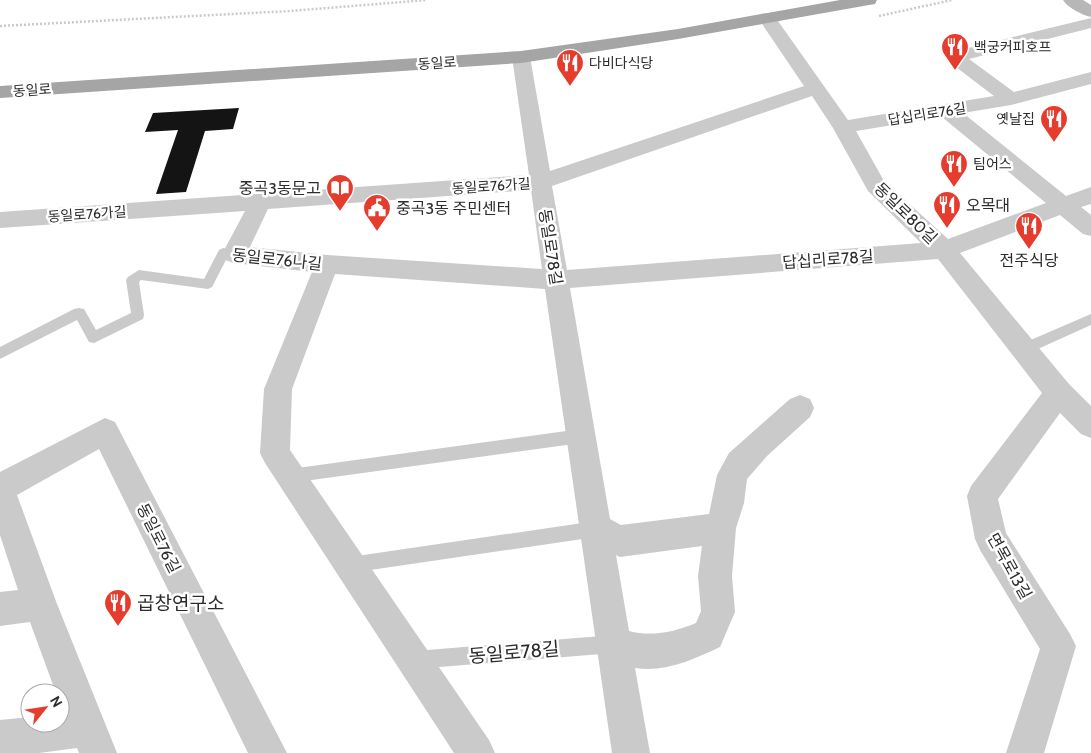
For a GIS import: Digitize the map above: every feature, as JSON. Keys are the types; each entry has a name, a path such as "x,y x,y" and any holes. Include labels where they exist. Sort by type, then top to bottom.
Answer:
{"main road":[{"name":"동일로","path":"0,92 521,57 678,34 869,0"}],"street":[{"path":"1071,0 1091,12"},
{"name":"동일로80길","path":"767,18 843,127 876,186 944,250 1059,393 1088,419"},
{"path":"1011,99 955,57 1091,23"},
{"name":"동일로78길","path":"521,57 631,753"},
{"name":"답십리로76길","path":"843,127 1011,99 1091,78"},
{"name":"동일로76가길","path":"0,220 541,182 817,88"},
{"path":"947,111 1091,228"},
{"name":"답십리로78길","path":"556,280 944,250 1091,195"},
{"path":"234,254 260,201"},
{"name":"동일로76나길","path":"234,254 327,264 556,280"},
{"path":"327,264 278,389 275,453 476,753"},
{"name":"면목로13길","path":"1025,753 1058,646 991,539 982,496 1059,393"},
{"path":"614,644 640,651 663,650 688,644 708,635 718,612 715,576 720,528 728,503 732,474 757,446 800,408"},
{"name":"동일로76길","path":"0,739 94,741 40,604 0,488 105,430 268,753"},
{"path":"596,529 620,541 720,528"},
{"path":"0,609 40,604"}],"lane":[{"name":"동일로76나길","path":"0,353 79,313 94,338 138,315 132,280 140,275 208,284 223,253 234,254"},
{"path":"1024,349 1091,319"},
{"path":"290,476 581,436"},
{"path":"350,565 596,529"},
{"name":"동일로78길","path":"414,660 614,644"}],"path":[{"path":"0,26 290,10 427,0"}],"building":[{"path":"239,108 233,129 205,131 186,192 156,194 178,130 145,132 153,113"}],"place":[{"name":"백궁커피호프","path":"955,71"},
{"name":"다비다식당","path":"570,87"},
{"name":"옛날집","path":"1054,143"},
{"name":"팀어스","path":"954,188"},
{"name":"중곡3동문고","path":"340,212"},
{"name":"오목대","path":"947,229"},
{"name":"중곡3동 주민센터","path":"377,232"},
{"name":"전주식당","path":"1029,250"},
{"name":"곱창연구소","path":"118,627"}]}
